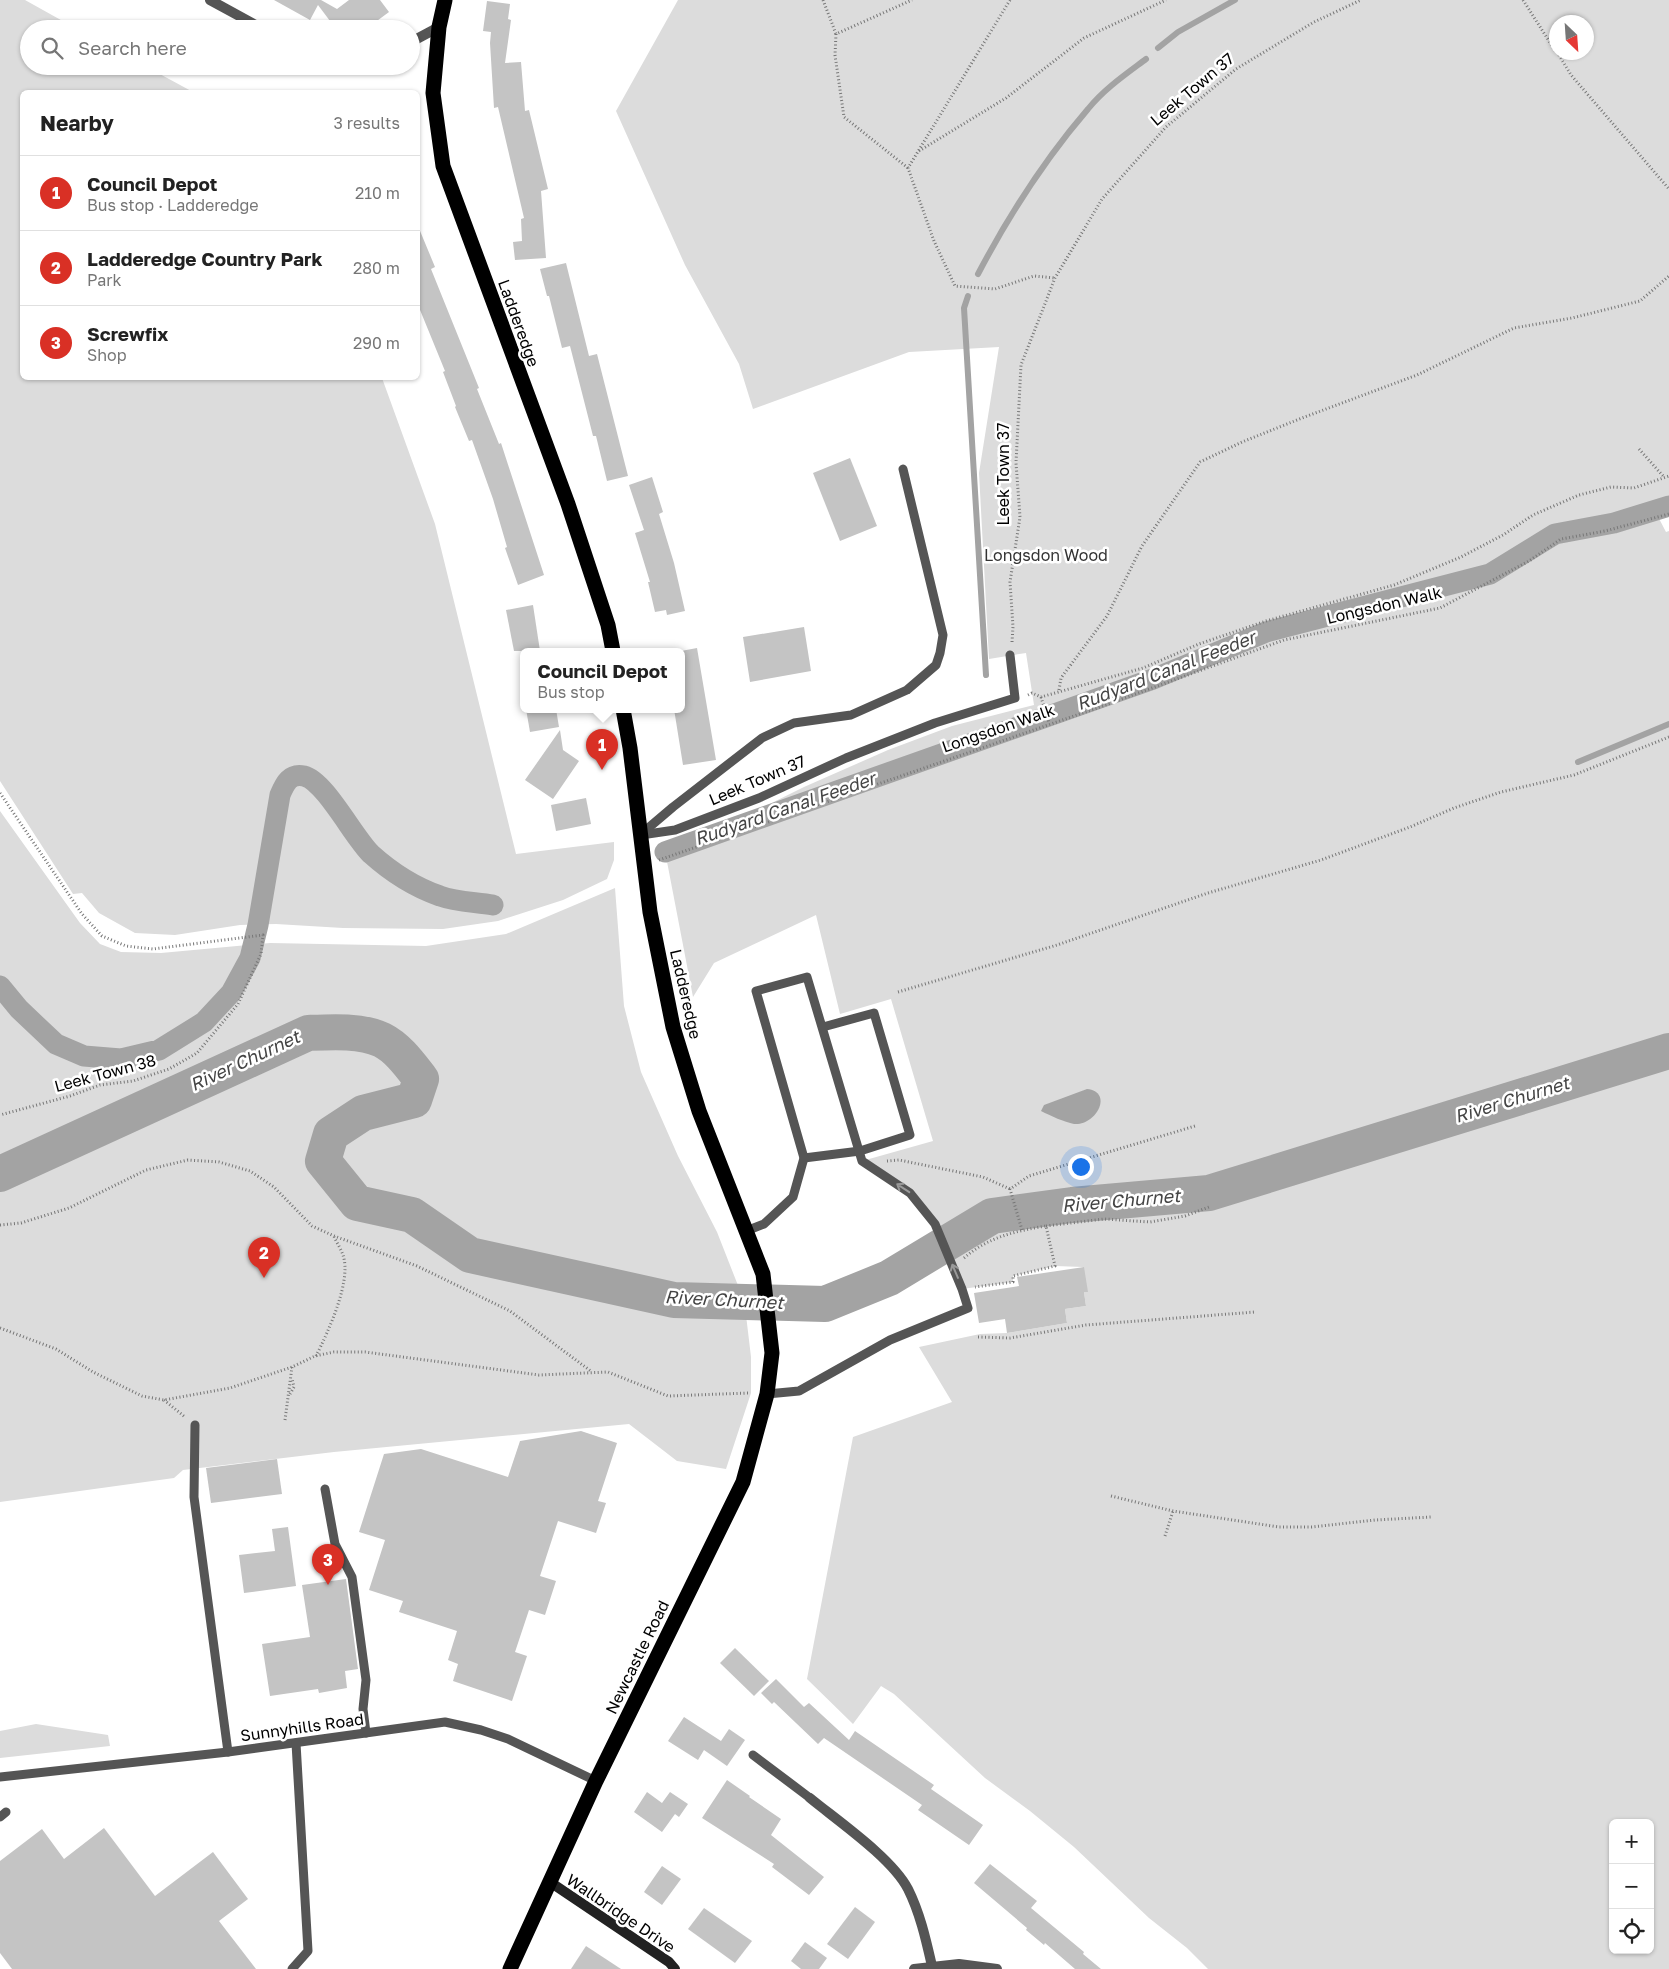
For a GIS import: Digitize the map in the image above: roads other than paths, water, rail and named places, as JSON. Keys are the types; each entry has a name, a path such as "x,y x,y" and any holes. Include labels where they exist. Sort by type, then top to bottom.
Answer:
{"highway":[{"name":"Ladderedge","path":"445,0 439,27 433,93 443,166 568,504 608,625 612,648"},
{"name":"Ladderedge","path":"624,713 630,748 650,912 673,1027 699,1111 763,1274 772,1353"},
{"name":"Newcastle Road","path":"510,1969 596,1781 743,1482 767,1394 772,1353"}],"street":[{"path":"210,0 247,20"},
{"path":"420,37 439,27"},
{"path":"810,1798 886,1861 898,1874 914,1905 932,1966"},
{"name":"Wallbridge Drive","path":"550,1882 662,1958 675,1969"},
{"path":"914,1969 959,1964 997,1969"}],"lane":[{"path":"640,835 762,738 794,723 851,715 859,712 907,690 936,665 943,635 903,469"},
{"name":"Leek Town 37","path":"640,835 675,830 759,798 846,758 926,727 1015,698 1010,655"},
{"path":"746,1231 764,1224 793,1197 804,1158 756,991 808,976 861,1156 910,1193 935,1224 968,1308 890,1340 799,1391 767,1394"},
{"path":"804,1158 861,1156 910,1135 874,1013 823,1027"},
{"path":"195,1425 194,1497 228,1752"},
{"path":"325,1489 335,1544 352,1577 366,1680 363,1709 366,1733"},
{"name":"Sunnyhills Road","path":"0,1777 228,1752 445,1722 508,1738 596,1781"},
{"path":"292,1969 308,1951 296,1743"},
{"path":"753,1755 810,1798"}],"waterway":[{"path":"1158,48 1178,32 1235,0"},
{"path":"978,274 1028,188 1072,128 1101,95 1146,59"},
{"path":"968,296 964,308 986,675"},
{"name":"Rudyard Canal Feeder","path":"665,852 1153,679 1266,632 1490,574 1555,534 1614,523 1669,506"},
{"path":"1578,762 1669,724"},
{"name":"Rudyard Canal Feeder","path":"0,986 19,1009 56,1044 84,1056 121,1059 159,1050 204,1022 231,993 250,958 258,925 280,795 286,783 299,775 312,780 321,788 371,854 403,878 446,898 493,905"},
{"name":"River Churnet","path":"0,1174 308,1033 345,1032 365,1035 388,1043 403,1057 421,1079 414,1100 363,1113 331,1134 323,1161 357,1203 412,1215 470,1255 674,1300 825,1304 889,1278 992,1216 1072,1205 1209,1193 1669,1051"}],"place":[{"name":"Council Depot","path":"602,770"},
{"name":"Ladderedge Country Park","path":"264,1278"},
{"name":"Screwfix","path":"328,1585"}],"park label":[{"name":"Longsdon Wood","path":"1046,555"}]}
